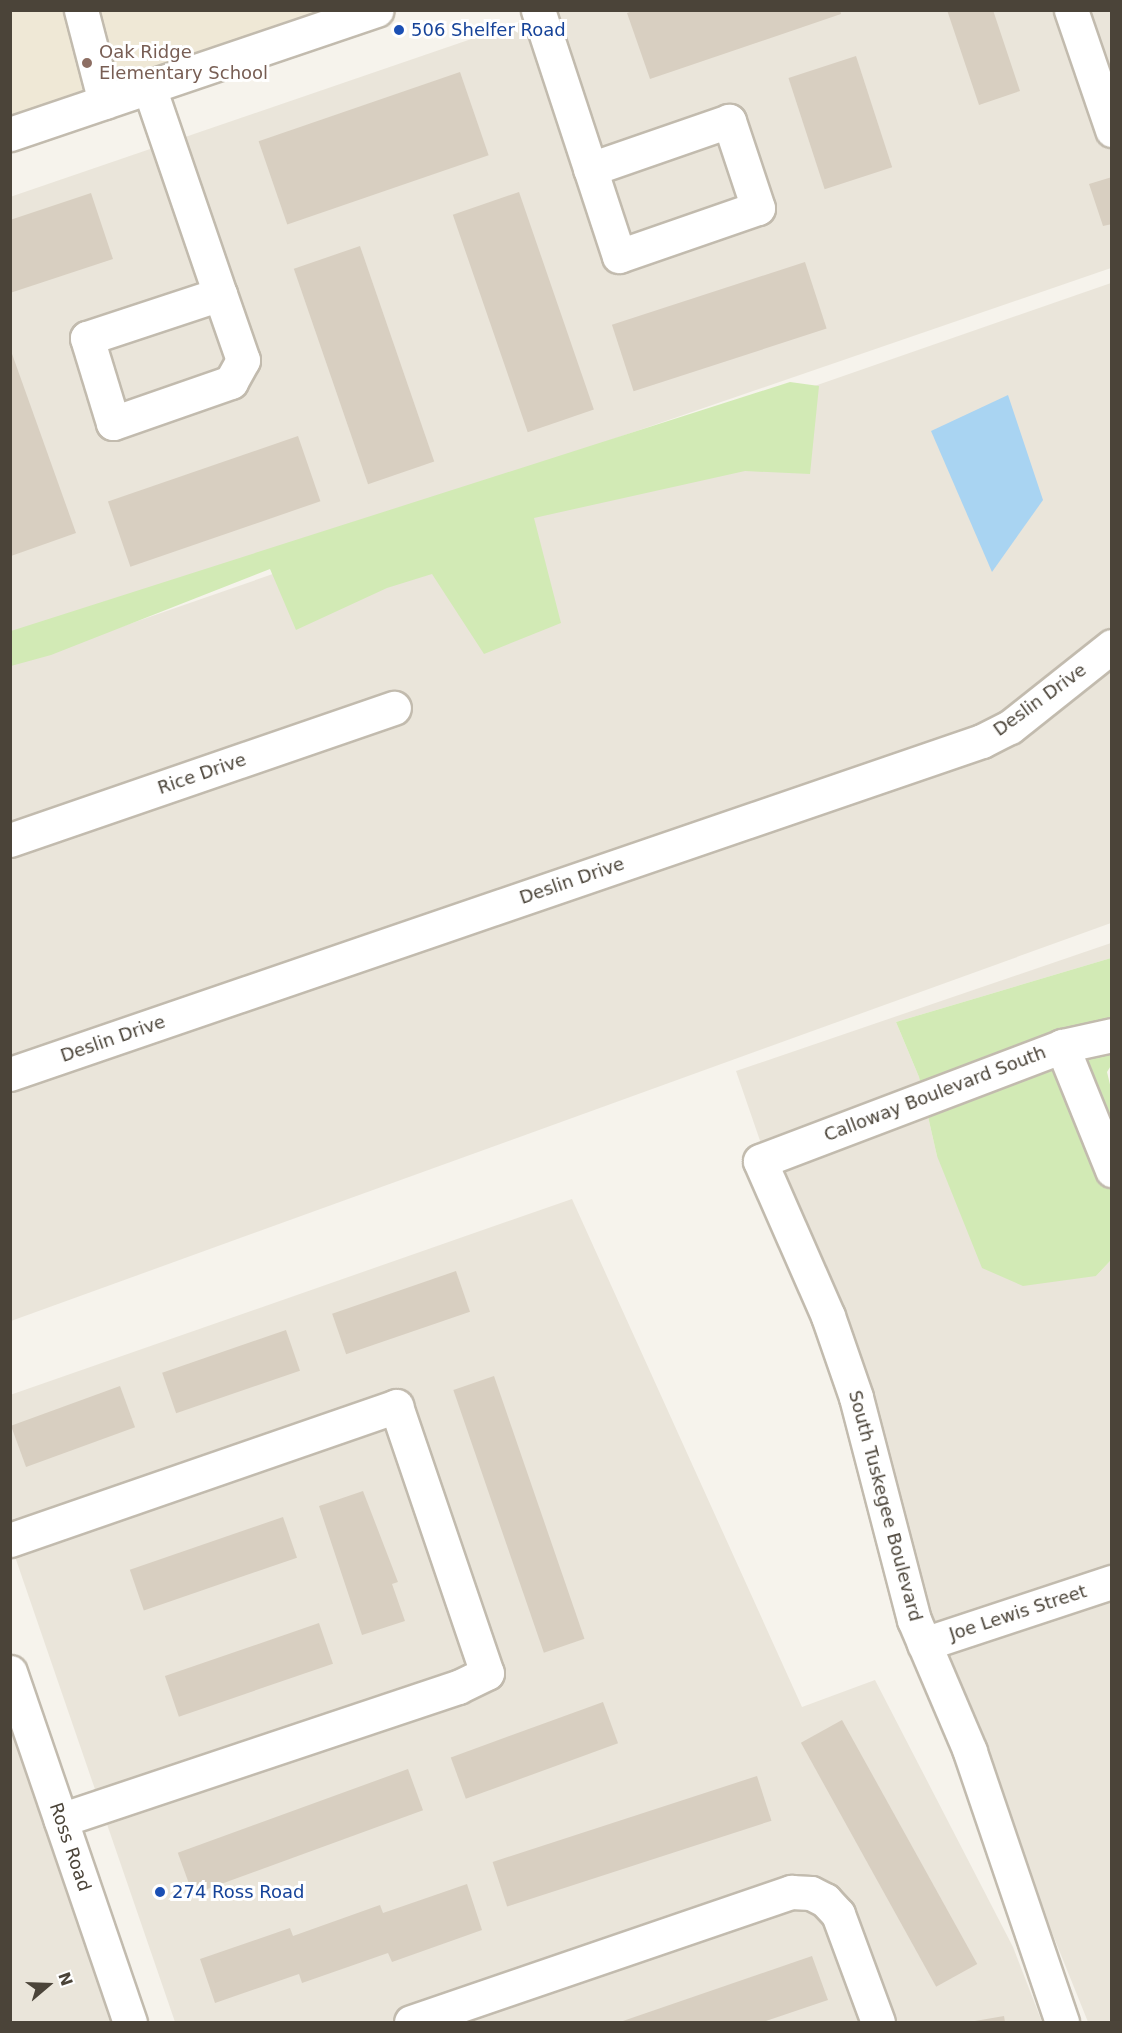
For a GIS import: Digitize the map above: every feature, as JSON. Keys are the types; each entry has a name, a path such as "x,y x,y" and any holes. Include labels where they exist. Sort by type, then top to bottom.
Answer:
{"street":[{"path":"81,10 105,102"},
{"path":"10,134 377,10"},
{"path":"538,10 590,169 619,256 758,208 729,122 590,169"},
{"path":"1071,10 1112,130"},
{"path":"149,87 243,360 231,382 113,423 87,338 220,294"},
{"name":"Deslin Drive","path":"10,1074 982,741 1010,727 1112,646"},
{"name":"Rice Drive","path":"10,840 394,708"},
{"name":"Calloway Boulevard South","path":"760,1161 1062,1046 1112,1035"},
{"path":"1062,1046 1112,1170"},
{"name":"South Tuskegee Boulevard","path":"760,1161 823,1305 856,1397 902,1576 924,1644 970,1751 1062,2022"},
{"path":"10,1540 396,1406 487,1673 458,1687 61,1820"},
{"name":"Joe Lewis Street","path":"924,1644 1112,1582"},
{"name":"Ross Road","path":"10,1672 130,2022"},
{"path":"411,2022 791,1892 811,1893 825,1900 838,1914 878,2022"}],"shaded area":[{"name":"Oak Ridge Elementary School","path":"11,10 317,11 11,116"},
{"path":"553,11 1111,11 1111,268 11,646 10,197"},
{"path":"1111,283 1111,923 11,1321 11,665"},
{"path":"1111,943 1111,958 896,1022 919,1077 937,1156 1096,1276 1111,1260 1111,2022 1088,2022 922,1610 736,1071"},
{"path":"572,1199 802,1707 875,1680 1013,1947 1042,2022 175,2022 11,1545 10,1395"},
{"path":"11,1731 111,2022 11,2022"}],"green space":[{"path":"790,382 819,386 810,474 745,471 534,518 561,623 484,654 432,574 387,588 296,630 270,569 51,655 11,666 11,631"},
{"path":"1111,958 1112,1064 1107,1072 1112,1093 1111,1260 1096,1276 1023,1286 982,1268 937,1156 919,1077 896,1022"}],"water":[{"path":"1008,395 1043,500 992,572 931,431"}],"building":[{"path":"636,10 840,10 841,14 650,79 627,13"},
{"path":"947,10 993,10 1020,91 979,105"},
{"path":"856,56 892,167 825,189 788,78"},
{"path":"460,72 489,155 287,225 259,141"},
{"path":"1112,177 1112,224 1103,226 1089,184"},
{"path":"519,192 594,409 528,432 453,215"},
{"path":"91,193 113,259 10,293 10,220"},
{"path":"360,246 434,462 368,484 294,269"},
{"path":"805,262 827,329 634,391 612,325"},
{"path":"11,351 76,533 11,556 10,555"},
{"path":"298,436 320,501 130,567 108,501"},
{"path":"456,1271 470,1312 346,1354 332,1314"},
{"path":"286,1330 300,1371 176,1413 162,1373"},
{"path":"494,1376 585,1639 544,1653 453,1390"},
{"path":"120,1386 135,1427 26,1467 11,1426"},
{"path":"363,1491 398,1582 392,1584 405,1621 362,1635 319,1506"},
{"path":"283,1517 297,1558 144,1610 130,1570"},
{"path":"319,1623 333,1664 179,1717 165,1676"},
{"path":"603,1702 618,1743 466,1799 451,1757"},
{"path":"842,1720 977,1964 936,1987 801,1743"},
{"path":"408,1769 423,1810 193,1894 178,1853"},
{"path":"757,1776 772,1821 507,1907 493,1862"},
{"path":"467,1884 482,1930 392,1962 388,1953 302,1983 299,1974 215,2003 200,1959 290,1928 293,1936 380,1905 383,1913"},
{"path":"812,1956 828,2000 763,2022 620,2022"},
{"path":"1004,2016 1005,2022 975,2022 975,2021"}],"place":[{"name":"506 Shelfer Road","path":"399,30"},
{"name":"Oak Ridge Elementary School","path":"87,63"},
{"name":"274 Ross Road","path":"160,1892"}]}
